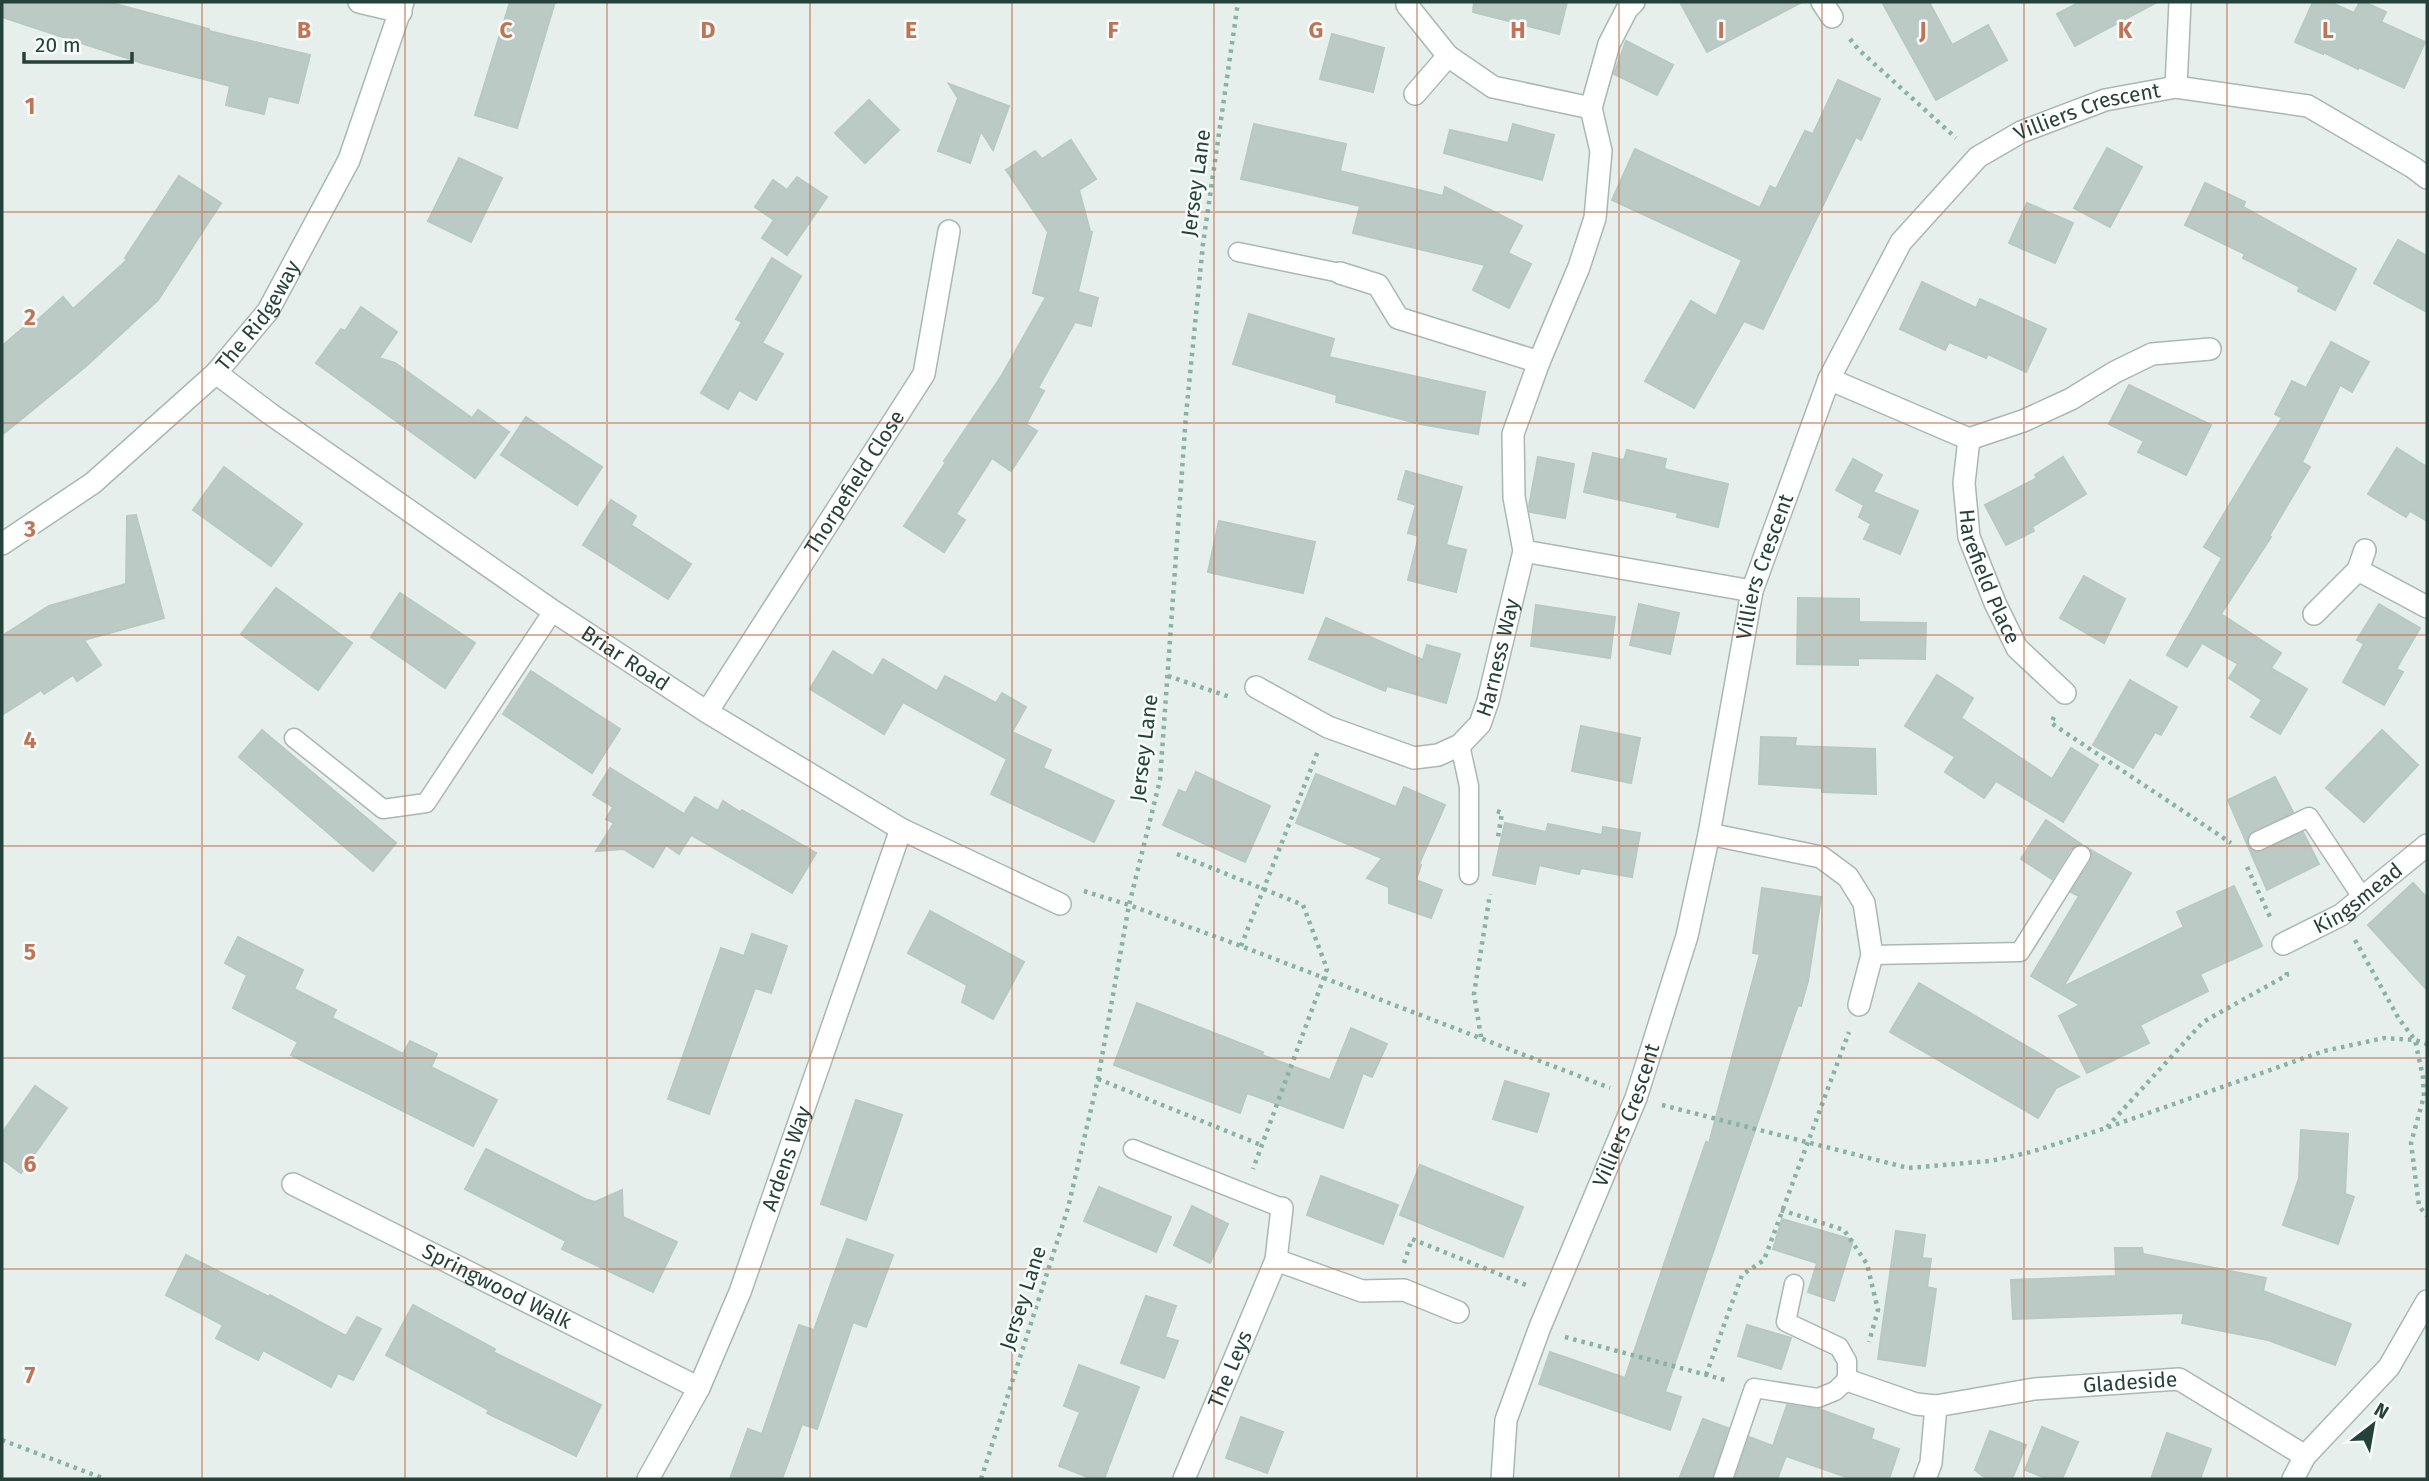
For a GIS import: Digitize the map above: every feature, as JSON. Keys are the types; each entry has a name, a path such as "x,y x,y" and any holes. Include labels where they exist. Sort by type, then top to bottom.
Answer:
{"street":[{"path":"359,2 402,7"},
{"name":"Harness Way","path":"1460,745 1480,724 1488,701 1524,551 1514,497 1513,434 1539,362 1579,267 1595,218 1601,151 1591,108 1609,44 1627,9 1634,2"},
{"path":"2176,88 2180,2"},
{"path":"1408,5 1448,56 1493,87 1591,108"},
{"name":"The Ridgeway","path":"2,544 93,484 216,373 268,311 349,160 402,7"},
{"path":"1415,94 1448,56"},
{"name":"Villiers Crescent","path":"1502,1479 1506,1420 1540,1327 1636,1098 1687,936 1709,834 1752,591 1829,379 1902,242 1978,157 2021,132 2105,100 2176,88 2308,106 2427,178"},
{"name":"Thorpefield Close","path":"707,712 924,374 950,231"},
{"path":"1340,273 1378,285 1398,318 1539,362"},
{"path":"1829,379 1969,439 2023,421 2071,399 2115,372 2152,354 2210,349"},
{"name":"Briar Road","path":"216,373 553,611 707,712 901,829 1060,904"},
{"name":"Harefield Place","path":"1969,439 1964,483 1969,537 1995,603 2017,648 2065,693"},
{"path":"1524,551 1752,591"},
{"path":"2314,614 2361,560 2427,607"},
{"path":"1256,687 1328,727 1414,758 1438,755 1460,745"},
{"name":"Ardens Way","path":"648,1479 699,1388 740,1292 901,829"},
{"path":"1709,834 1821,858 1847,877 1864,903 1872,955 1859,1005"},
{"name":"Kingsmead","path":"2283,944 2341,915 2427,845"},
{"name":"Springwood Walk","path":"293,1184 699,1388"},
{"name":"The Leys","path":"1184,1479 1276,1260 1282,1208"},
{"path":"1276,1260 1362,1291 1404,1290 1458,1312"},
{"path":"2293,1479 2305,1456 2389,1367 2427,1301"},
{"path":"1847,1371 1916,1404 1936,1406 1931,1463 1925,1479"},
{"name":"Gladeside","path":"1936,1406 2034,1389 2179,1379 2305,1456"}],"lane":[{"path":"1238,252 1340,273"},
{"path":"294,738 383,808 426,803 553,611"},
{"path":"1460,745 1469,786 1469,875"},
{"path":"2258,841 2309,817 2362,897"},
{"path":"1872,955 2020,952 2081,855"},
{"path":"1133,1149 1282,1208"},
{"path":"1723,1479 1754,1388 1818,1398 1835,1391 1847,1371 1839,1347 1786,1322 1794,1284"}],"path":[{"name":"Jersey Lane","path":"981,1479 1068,1208 1098,1079 1129,905 1160,780 1186,415 1202,257 1238,2"},
{"path":"1827,10 1859,50 1978,157"},
{"path":"1168,676 1233,698 1256,687"},
{"path":"2065,693 2051,723 2238,847"},
{"path":"1241,946 1328,727"},
{"path":"1469,801 1502,813 1498,839"},
{"path":"1177,854 1303,905 1327,969 1243,1192"},
{"path":"2106,1128 2203,1022 2287,975 2283,944 2243,859"},
{"path":"1060,904 1086,891 1241,946 1636,1098 1908,1167 1990,1161 2031,1152 2324,1051 2384,1038 2415,1040 2427,1044"},
{"path":"1481,1038 1474,994 1491,892"},
{"path":"2341,915 2399,1018 2415,1040 2424,1096 2411,1143 2419,1206 2427,1216"},
{"path":"1706,1375 1742,1275 1764,1260 1806,1141 1859,1005"},
{"path":"1098,1079 1261,1145"},
{"path":"1781,1210 1844,1230 1867,1264 1878,1310 1867,1347 1847,1371"},
{"path":"1395,1290 1412,1239 1553,1295"},
{"path":"1540,1327 1754,1388"},
{"path":"2,1440 105,1479"}],"building":[{"path":"2,2 108,2 209,31 310,55 298,103 268,96 264,114 226,105 230,86 142,63 2,17"},
{"path":"510,2 555,2 517,128 475,115"},
{"path":"1474,2 1567,2 1559,34 1473,12"},
{"path":"1680,2 1802,2 1707,52"},
{"path":"1882,2 1929,2 1952,45 1988,25 2007,60 1936,100"},
{"path":"2080,2 2157,2 2075,46 2057,14"},
{"path":"2313,2 2330,2 2354,13 2360,2 2364,2 2386,12 2381,22 2425,42 2404,88 2295,42"},
{"path":"1332,34 1384,48 1373,92 1320,79"},
{"path":"1626,41 1673,65 1657,95 1614,74"},
{"path":"1838,80 1880,99 1861,140 1856,137 1763,329 1744,321 1694,408 1645,381 1691,301 1716,316 1742,260 1612,200 1635,149 1760,208 1770,186 1776,189 1805,131 1813,134"},
{"path":"949,84 1009,106 993,150 981,131 970,163 938,151 958,98"},
{"path":"869,100 899,130 865,163 835,133"},
{"path":"1254,124 1346,144 1340,171 1443,196 1445,187 1522,226 1508,253 1531,264 1509,308 1473,290 1485,265 1353,233 1360,206 1241,179"},
{"path":"1513,124 1554,135 1542,180 1444,153 1450,130 1508,143"},
{"path":"1071,140 1096,179 1079,190 1092,232 1078,292 1098,298 1091,326 1075,322 1038,388 1044,391 1026,424 1037,431 1011,471 992,458 956,514 965,520 944,552 904,526 1002,375 1046,297 1033,293 1048,232 1006,170 1035,151 1042,159"},
{"path":"2107,148 2142,167 2110,227 2074,208"},
{"path":"459,158 502,178 471,242 428,221"},
{"path":"179,176 221,203 158,300 85,367 2,435 2,346 29,323 31,326 63,297 73,309 127,260 125,258"},
{"path":"797,177 827,197 787,255 762,238 774,220 755,207 773,180 787,190"},
{"path":"2205,183 2245,202 2243,207 2356,269 2335,310 2298,291 2300,287 2243,258 2245,254 2185,225"},
{"path":"2027,203 2073,223 2055,263 2009,243"},
{"path":"2398,240 2427,256 2427,312 2374,283"},
{"path":"772,258 801,276 762,343 783,354 756,400 739,390 728,409 701,393 742,322 736,319"},
{"path":"1922,282 1976,308 1980,299 2046,329 2026,372 1988,354 1986,358 1949,342 1945,350 1900,329"},
{"path":"361,307 397,332 379,358 395,363 472,418 478,410 509,432 475,478 316,363 341,329 345,331"},
{"path":"1249,314 1334,339 1329,357 1485,392 1478,434 1420,424 1336,402 1337,395 1233,364"},
{"path":"2331,342 2369,362 2352,392 2340,385 2302,462 2310,467 2269,536 2271,537 2221,614 2281,653 2271,668 2307,689 2280,734 2251,717 2262,700 2229,678 2238,664 2202,643 2187,667 2167,655 2222,558 2204,547 2282,418 2275,414 2292,381 2306,388"},
{"path":"2129,385 2211,425 2186,475 2138,452 2144,441 2109,424"},
{"path":"526,417 602,467 577,505 501,455"},
{"path":"2397,448 2427,467 2427,521 2410,511 2406,517 2368,494"},
{"path":"1627,450 1666,459 1664,469 1728,484 1718,527 1677,517 1678,513 1584,492 1593,453 1624,460"},
{"path":"1538,457 1574,464 1565,518 1530,512"},
{"path":"2063,457 2086,494 2032,527 2034,531 2006,545 1985,505 2037,478 2035,475"},
{"path":"1853,459 1882,475 1873,492 1918,511 1900,554 1864,539 1871,524 1859,517 1864,505 1836,490"},
{"path":"224,467 302,524 271,566 193,510"},
{"path":"1406,471 1462,487 1446,545 1466,550 1456,592 1408,580 1419,536 1408,533 1416,505 1398,499"},
{"path":"611,500 636,516 631,525 691,564 668,599 583,545"},
{"path":"136,515 164,618 84,640 101,665 77,681 73,675 44,694 41,690 2,715 2,636 49,606 126,584 127,516"},
{"path":"1219,521 1315,542 1303,593 1208,572"},
{"path":"2084,576 2125,599 2104,643 2060,618"},
{"path":"276,588 352,643 318,690 241,634"},
{"path":"400,593 475,643 445,688 371,637"},
{"path":"1798,598 1859,599 1859,622 1926,623 1925,659 1858,658 1858,665 1797,664"},
{"path":"1639,604 1679,613 1670,654 1630,645"},
{"path":"2379,604 2420,628 2396,669 2403,672 2384,705 2343,682 2364,644 2357,640"},
{"path":"1536,605 1615,617 1610,658 1531,646"},
{"path":"1326,618 1423,660 1427,645 1460,654 1446,703 1387,686 1385,691 1309,659"},
{"path":"833,651 873,676 883,659 937,691 945,676 996,703 1002,693 1026,707 1012,732 1051,750 1043,768 1114,801 1094,842 991,794 1007,759 903,702 884,734 810,689"},
{"path":"531,671 620,729 592,773 503,714"},
{"path":"1937,675 1973,698 1961,718 2052,779 2071,748 2098,765 2063,822 1996,781 1984,798 1945,772 1955,757 1905,726"},
{"path":"2130,680 2177,707 2161,735 2155,732 2133,768 2093,745"},
{"path":"1581,726 1640,738 1631,783 1572,771"},
{"path":"262,730 396,843 373,871 239,757"},
{"path":"2382,730 2418,765 2364,822 2326,788"},
{"path":"1761,737 1796,738 1795,746 1875,749 1876,794 1822,792 1822,788 1759,784"},
{"path":"610,768 684,814 695,797 718,811 723,801 816,853 792,893 691,835 679,854 666,845 653,867 623,849 596,851 614,823 606,819 613,807 593,795"},
{"path":"1196,772 1270,806 1245,862 1163,825 1179,790 1186,793"},
{"path":"1316,774 1396,807 1404,787 1445,805 1419,864 1421,865 1416,880 1442,890 1431,918 1389,903 1389,887 1367,878 1382,858 1296,823"},
{"path":"2275,777 2293,812 2253,831 2247,839 2248,846 2256,852 2262,851 2303,832 2319,864 2267,890 2228,800"},
{"path":"2046,820 2081,844 2071,849 2052,879 2021,859"},
{"path":"1505,823 1546,832 1548,824 1602,835 1603,827 1640,833 1632,877 1581,868 1579,874 1539,865 1535,884 1493,875"},
{"path":"2091,850 2131,873 2063,987 2184,927 2177,912 2234,886 2262,946 2200,974 2208,991 2140,1025 2149,1043 2087,1073 2059,1016 2080,1005 2031,976 2079,896 2071,892 2091,861"},
{"path":"2413,883 2427,898 2427,990 2368,925"},
{"path":"1762,888 1821,897 1808,981 1665,1392 1681,1397 1670,1430 1539,1384 1550,1352 1625,1378 1706,1142 1709,1143 1760,954 1753,953"},
{"path":"930,911 1024,962 993,1019 962,1002 967,985 908,953"},
{"path":"752,934 787,946 771,993 755,988 709,1114 668,1099 721,948 744,956"},
{"path":"238,937 303,970 294,989 336,1010 332,1018 403,1054 410,1041 437,1054 431,1067 497,1100 473,1146 291,1055 298,1042 233,1008 247,975 225,963"},
{"path":"1919,983 2079,1077 2056,1088 2038,1118 1890,1032"},
{"path":"1137,1003 1330,1080 1351,1028 1387,1044 1372,1077 1363,1073 1343,1128 1247,1093 1240,1113 1114,1065"},
{"path":"1505,1081 1549,1094 1537,1132 1493,1119"},
{"path":"35,1086 67,1108 21,1173 2,1159 2,1133"},
{"path":"856,1100 902,1115 866,1220 821,1204"},
{"path":"2301,1130 2348,1134 2345,1194 2354,1197 2338,1244 2283,1225 2299,1178"},
{"path":"486,1149 585,1199 595,1202 622,1190 623,1217 677,1242 653,1292 562,1249 566,1241 465,1189"},
{"path":"1420,1165 1523,1207 1503,1257 1400,1215"},
{"path":"1321,1176 1398,1205 1383,1244 1307,1215"},
{"path":"1099,1187 1171,1217 1156,1252 1084,1221"},
{"path":"1192,1206 1228,1224 1210,1263 1174,1245"},
{"path":"1782,1219 1853,1240 1834,1301 1808,1292 1817,1263 1773,1249"},
{"path":"1896,1231 1925,1235 1922,1258 1931,1259 1927,1287 1936,1289 1925,1366 1878,1359"},
{"path":"847,1239 893,1255 866,1327 853,1322 817,1429 802,1424 782,1479 730,1479 748,1429 762,1434 799,1325 814,1330"},
{"path":"2115,1248 2142,1248 2143,1254 2266,1278 2263,1291 2351,1324 2335,1365 2268,1340 2182,1323 2184,1313 2013,1319 2011,1280 2116,1276"},
{"path":"186,1255 269,1297 270,1295 346,1336 357,1317 381,1329 353,1380 338,1373 331,1387 263,1350 258,1360 216,1338 223,1325 166,1295"},
{"path":"1146,1296 1176,1306 1165,1337 1178,1341 1164,1378 1121,1363"},
{"path":"413,1305 495,1349 493,1352 601,1405 576,1456 487,1413 489,1410 386,1355"},
{"path":"1747,1325 1791,1338 1781,1369 1738,1356"},
{"path":"1079,1365 1139,1387 1104,1479 1093,1479 1059,1466 1080,1412 1064,1406"},
{"path":"1787,1405 1819,1409 1874,1429 1871,1439 1899,1449 1889,1479 1852,1479 1786,1456 1777,1479 1735,1479 1749,1437 1773,1446"},
{"path":"1241,1417 1283,1432 1267,1473 1226,1458"},
{"path":"1703,1419 1728,1428 1712,1479 1679,1479"},
{"path":"2042,1427 2078,1442 2062,1479 2048,1479 2025,1470"},
{"path":"1990,1431 2026,1445 2012,1479 1987,1479 1975,1470"},
{"path":"2167,1433 2211,1449 2200,1479 2151,1479"}]}
